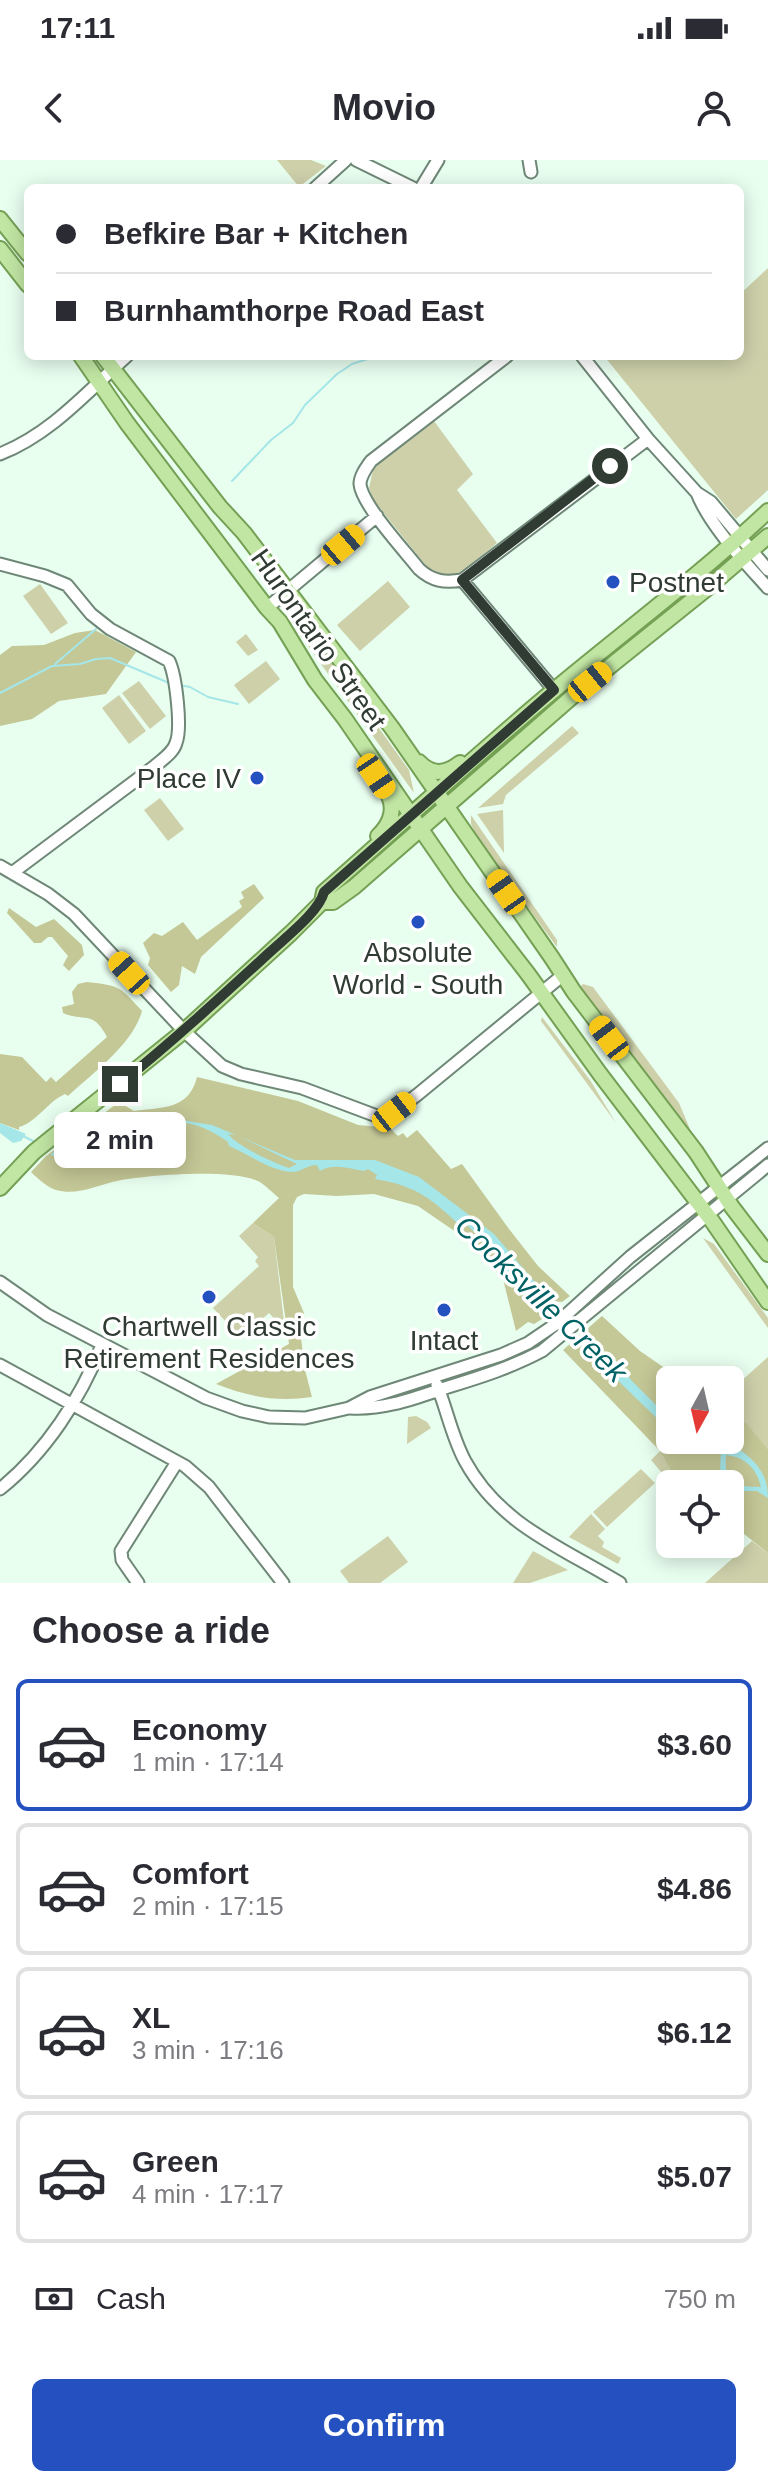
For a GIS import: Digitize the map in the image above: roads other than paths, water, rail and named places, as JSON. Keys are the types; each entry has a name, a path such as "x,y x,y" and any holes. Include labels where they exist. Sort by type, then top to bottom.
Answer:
{"main road":[{"path":"0,219 24,249"},
{"path":"0,249 24,280"},
{"name":"Hurontario Street","path":"84,360 127,423 280,622 315,680 460,886 768,1302"},
{"name":"Hurontario Street","path":"106,360 220,507 244,533 392,728 574,992 696,1152 768,1254"},
{"path":"0,1188 34,1152 184,1031 291,933 322,902 324,892 436,793 768,511"},
{"path":"322,902 333,902 354,887 583,687 768,536"},
{"path":"345,719 345,731 391,798 392,805 385,828 355,856 348,872"},
{"path":"392,728 416,760 431,771 450,770 483,743 493,743"}],"street":[{"path":"319,184 346,160"},
{"path":"356,160 405,184"},
{"path":"423,184 438,160"},
{"path":"0,454 19,447 40,433 123,360"},
{"path":"502,360 371,461 363,472 360,484 366,501 428,577 442,582 462,580 648,439"},
{"path":"585,360 648,439 697,493 711,502 768,588"},
{"path":"267,608 377,516"},
{"path":"747,555 768,570"},
{"path":"0,564 67,585 91,614 110,629 169,661 173,671 177,741 172,751 12,873"},
{"path":"462,580 554,690"},
{"path":"0,866 48,894 74,914 184,1031 222,1066 241,1074 302,1088 382,1118 417,1095 563,975"},
{"path":"349,1408 372,1409 439,1390 521,1362 542,1351 589,1314 768,1148"},
{"path":"723,1192 768,1165"},
{"path":"0,1282 26,1302 102,1345 206,1398 269,1417 305,1418 349,1408 370,1397 501,1355 528,1343 556,1324 630,1257 702,1209"},
{"path":"0,1489 44,1445 71,1404 102,1345"},
{"path":"0,1365 177,1462 203,1480 283,1583"},
{"path":"434,1377 464,1459 489,1497 522,1526 620,1583"},
{"path":"138,1583 122,1560 121,1551 177,1462"}],"water":[{"path":"175,1119 212,1125 236,1135 228,1134 248,1149 289,1168 297,1164 238,1136 295,1160 375,1160 419,1177 494,1234 557,1308 552,1313 522,1290 499,1264 501,1260 468,1227 456,1222 419,1193 375,1179 377,1175 368,1169 335,1167 320,1171 317,1165 295,1172 284,1171 229,1146 228,1142 206,1129 180,1123 171,1123 147,1136 123,1143 50,1155 64,1144"},
{"path":"0,1123 26,1134 21,1141 13,1143 0,1133"},
{"path":"583,1333 624,1369 656,1405 656,1417 576,1340"},
{"path":"744,1453 761,1471 768,1498 757,1491 744,1491 744,1486 761,1487 744,1461 726,1455 727,1470 720,1470 721,1454"}],"waterway":[{"path":"232,481 271,440 293,423 305,405 337,374 364,360"},
{"path":"55,664 96,629"},
{"path":"0,693 52,666 110,658 169,683"},
{"path":"179,685 208,697 238,704"},
{"name":"Cooksville Creek","path":"23,1136 35,1142"}],"place":[{"name":"Postnet","path":"613,582"},
{"name":"Place IV","path":"257,778"},
{"name":"Absolute World - South","path":"418,922"},
{"name":"Chartwell Classic Retirement Residences","path":"209,1297"},
{"name":"Intact","path":"444,1310"}]}
